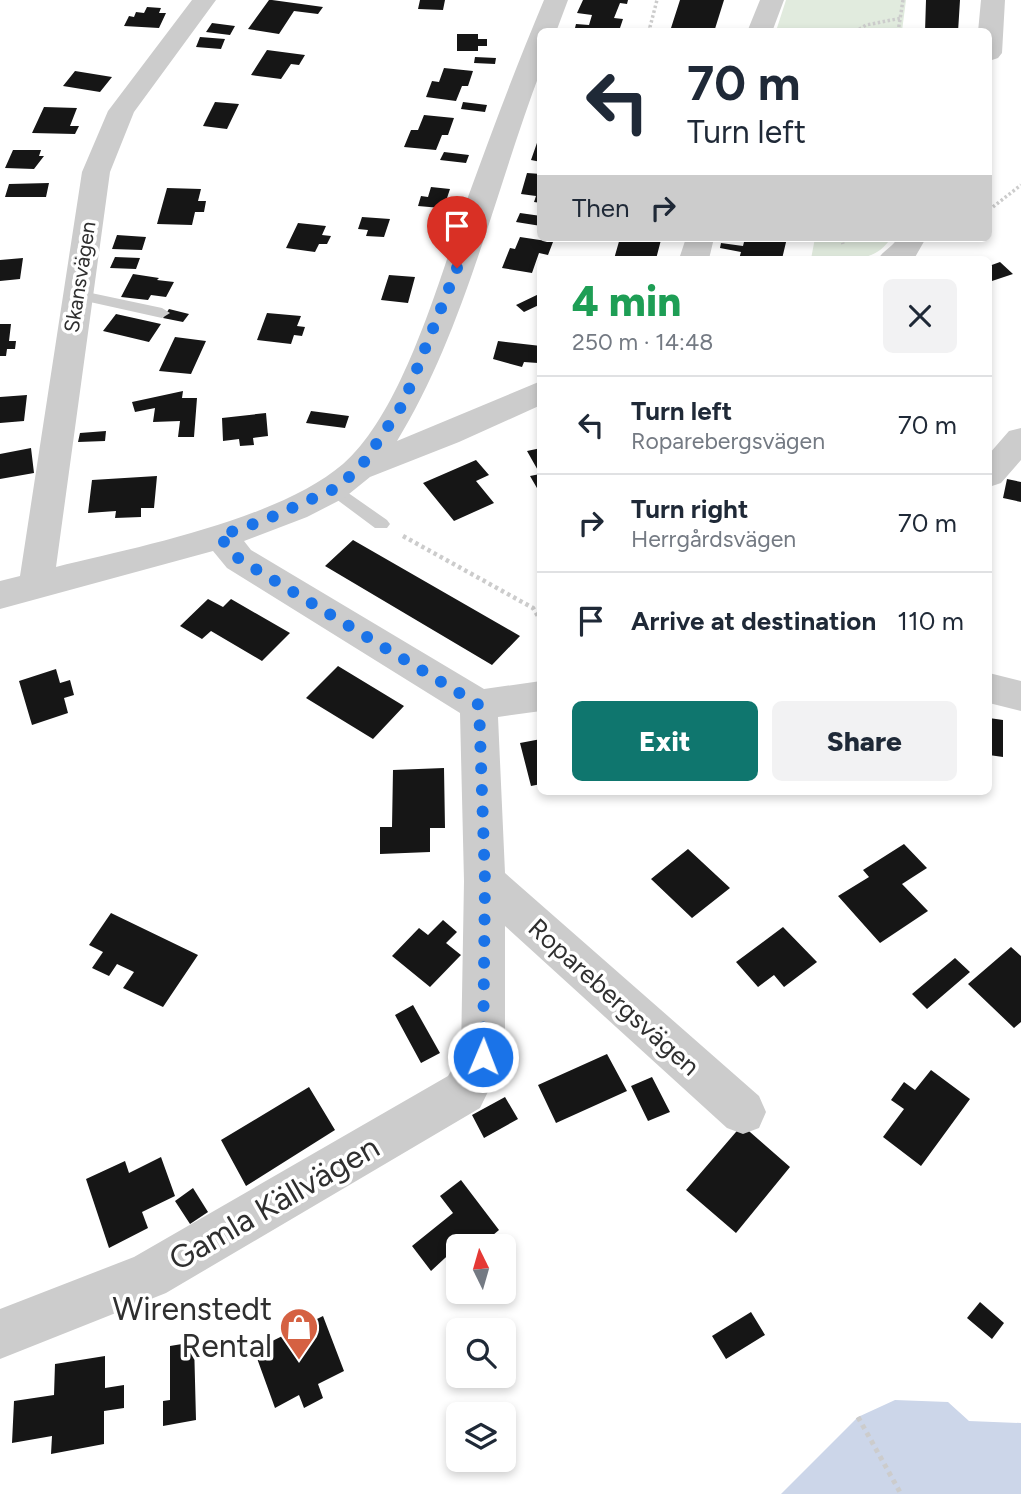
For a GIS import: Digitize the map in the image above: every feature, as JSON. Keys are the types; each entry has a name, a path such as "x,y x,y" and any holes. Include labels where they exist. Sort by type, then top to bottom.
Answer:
{"street":[{"name":"Skansvägen","path":"36,585 96,172 121,111 204,0"},
{"path":"546,28 556,0"},
{"path":"761,28 772,0"},
{"path":"991,28 993,0"},
{"path":"0,595 219,536 265,520 334,489 360,468 403,404 425,352 537,49"},
{"path":"360,468 448,434 537,394"},
{"path":"992,472 1021,439"},
{"path":"219,536 239,559 479,705 537,697"},
{"path":"992,689 1021,696"},
{"name":"Roparebergsvägen","path":"464,1092 483,1057 485,881 479,705"},
{"name":"Roparebergsvägen","path":"485,881 743,1112"},
{"name":"Gamla Källvägen","path":"0,1335 149,1276 464,1092"}],"lane":[{"path":"77,295 162,313"},
{"path":"334,489 382,524"}],"path":[{"path":"650,28 657,0"},
{"path":"899,28 903,0"},
{"path":"861,28 902,18"},
{"path":"992,208 1021,185"},
{"path":"382,524 533,608 537,614"},
{"path":"858,1416 901,1494"}],"shaded area":[{"path":"786,0 906,0 902,28 777,28"},
{"path":"814,242 888,242 868,256 812,256"}],"water":[{"path":"895,1400 948,1402 969,1421 1021,1423 1021,1494 781,1494 858,1417"}],"building":[{"path":"269,0 323,7 318,14 294,11 279,34 248,29"},
{"path":"420,0 445,0 443,10 418,9"},
{"path":"583,0 628,0 627,4 620,3 614,18 623,19 620,28 575,28 576,24 589,25 592,15 577,13"},
{"path":"680,0 724,0 715,28 671,28"},
{"path":"926,0 960,0 958,28 925,28"},
{"path":"147,7 161,8 159,13 166,13 159,28 124,26 129,16 134,17 136,12 144,13"},
{"path":"212,23 235,26 230,35 206,32"},
{"path":"457,34 478,34 478,39 487,39 487,46 478,46 478,51 457,51"},
{"path":"200,37 225,39 221,49 196,47"},
{"path":"267,50 305,55 299,65 291,64 281,79 251,75"},
{"path":"475,57 496,58 495,64 474,63"},
{"path":"444,68 473,71 468,86 462,86 456,101 426,97 432,81 439,82"},
{"path":"75,71 112,77 100,92 63,86"},
{"path":"215,102 239,104 227,129 203,126"},
{"path":"463,102 487,105 485,112 461,109"},
{"path":"44,107 77,108 70,126 79,126 75,134 32,133"},
{"path":"424,115 454,118 448,135 442,135 436,150 404,147 411,130 418,130"},
{"path":"537,143 537,161 531,160"},
{"path":"13,150 41,150 39,156 44,156 34,169 5,168"},
{"path":"444,152 469,155 466,163 440,160"},
{"path":"527,173 537,174 537,202 534,202 536,196 521,194"},
{"path":"49,183 46,197 5,197 9,184"},
{"path":"431,187 450,189 447,198 456,199 452,209 418,206 421,196 428,197"},
{"path":"167,188 201,189 198,201 206,201 204,212 195,212 192,225 157,224"},
{"path":"520,213 537,215 537,225 516,222"},
{"path":"362,217 390,219 384,237 366,236 368,230 358,229"},
{"path":"298,223 326,226 322,235 331,236 327,244 319,244 315,252 286,248"},
{"path":"117,235 146,237 142,250 112,249"},
{"path":"520,237 537,240 537,242 553,242 548,255 539,253 532,273 502,268 510,248 515,249"},
{"path":"619,242 660,242 657,256 615,256"},
{"path":"744,242 786,242 783,256 740,256 741,252 720,248 721,243 743,246"},
{"path":"115,257 140,258 136,269 110,268"},
{"path":"23,258 20,279 0,281 0,260"},
{"path":"1000,262 1013,274 992,281 992,265"},
{"path":"133,274 174,282 166,297 151,295 148,300 121,297"},
{"path":"389,275 415,277 408,303 381,300"},
{"path":"537,295 537,306 524,312 516,305"},
{"path":"169,309 189,314 183,322 163,318"},
{"path":"267,313 301,316 297,326 305,327 302,336 294,335 291,344 257,340"},
{"path":"116,314 161,324 149,342 103,331"},
{"path":"0,324 11,324 9,341 16,341 15,349 7,349 6,356 0,356"},
{"path":"175,337 206,341 191,374 159,371"},
{"path":"498,341 537,346 537,363 524,362 522,367 493,359"},
{"path":"183,391 182,398 197,398 194,437 178,437 180,421 153,422 155,408 135,412 132,402"},
{"path":"27,395 24,421 0,423 0,397"},
{"path":"311,411 349,416 345,428 306,423"},
{"path":"266,413 268,436 253,438 254,445 240,446 239,439 223,441 222,418"},
{"path":"106,431 105,441 78,442 80,433"},
{"path":"31,448 34,473 0,479 0,454"},
{"path":"537,449 537,469 527,451"},
{"path":"476,460 489,475 476,481 494,503 454,521 423,483"},
{"path":"537,475 537,488 530,476"},
{"path":"157,476 154,508 141,508 141,517 115,518 116,511 88,513 92,480"},
{"path":"1007,479 1021,482 1021,502 1003,498"},
{"path":"353,540 520,636 492,665 325,566"},
{"path":"208,599 223,607 231,599 290,633 262,661 211,631 202,639 180,626"},
{"path":"338,666 404,706 373,739 306,698"},
{"path":"56,669 60,683 70,680 74,695 64,698 68,713 32,725 19,681"},
{"path":"992,718 1003,720 1003,757 992,755"},
{"path":"537,740 537,785 531,786 520,743"},
{"path":"444,768 445,828 430,828 430,852 380,854 380,827 392,827 393,770"},
{"path":"904,844 927,868 902,884 928,911 880,943 838,896 869,877 863,870"},
{"path":"688,849 730,888 692,918 651,879"},
{"path":"111,913 198,955 163,1007 123,988 134,972 117,964 109,976 92,968 103,952 89,945"},
{"path":"443,920 457,932 446,943 461,955 430,987 392,956 419,928 428,935"},
{"path":"783,927 817,962 784,987 774,975 758,987 736,962"},
{"path":"1011,947 1021,956 1021,1022 1014,1028 968,984"},
{"path":"955,958 970,972 927,1009 912,994"},
{"path":"413,1005 440,1053 421,1063 395,1015"},
{"path":"607,1054 627,1091 556,1123 538,1085"},
{"path":"931,1070 970,1099 921,1166 883,1137 904,1109 891,1100 904,1082 915,1090"},
{"path":"652,1077 670,1112 648,1121 631,1086"},
{"path":"309,1087 335,1130 246,1186 221,1140"},
{"path":"505,1097 518,1119 484,1138 472,1115"},
{"path":"742,1125 790,1167 736,1233 686,1190"},
{"path":"161,1157 175,1196 142,1212 148,1228 109,1248 86,1179 125,1161 129,1173"},
{"path":"461,1180 499,1230 494,1234 446,1234 446,1257 431,1271 412,1246 453,1213 440,1196"},
{"path":"193,1188 208,1212 190,1224 175,1201"},
{"path":"980,1302 1004,1323 992,1339 967,1318"},
{"path":"751,1312 765,1335 726,1359 712,1336"},
{"name":"Wirenstedt Rental","path":"323,1316 344,1371 318,1384 323,1398 304,1408 299,1395 275,1408 254,1350"},
{"path":"194,1342 196,1420 163,1426 163,1401 170,1400 170,1346"},
{"path":"105,1356 105,1388 124,1385 124,1408 104,1411 104,1444 51,1454 52,1436 12,1443 14,1401 54,1395 55,1364"}],"place":[{"name":"Wirenstedt Rental","path":"299,1361"}],"route":[{"path":"457,268 403,404 360,468 334,489 265,520 219,536 239,559 479,705 485,881 483,1057"}]}
